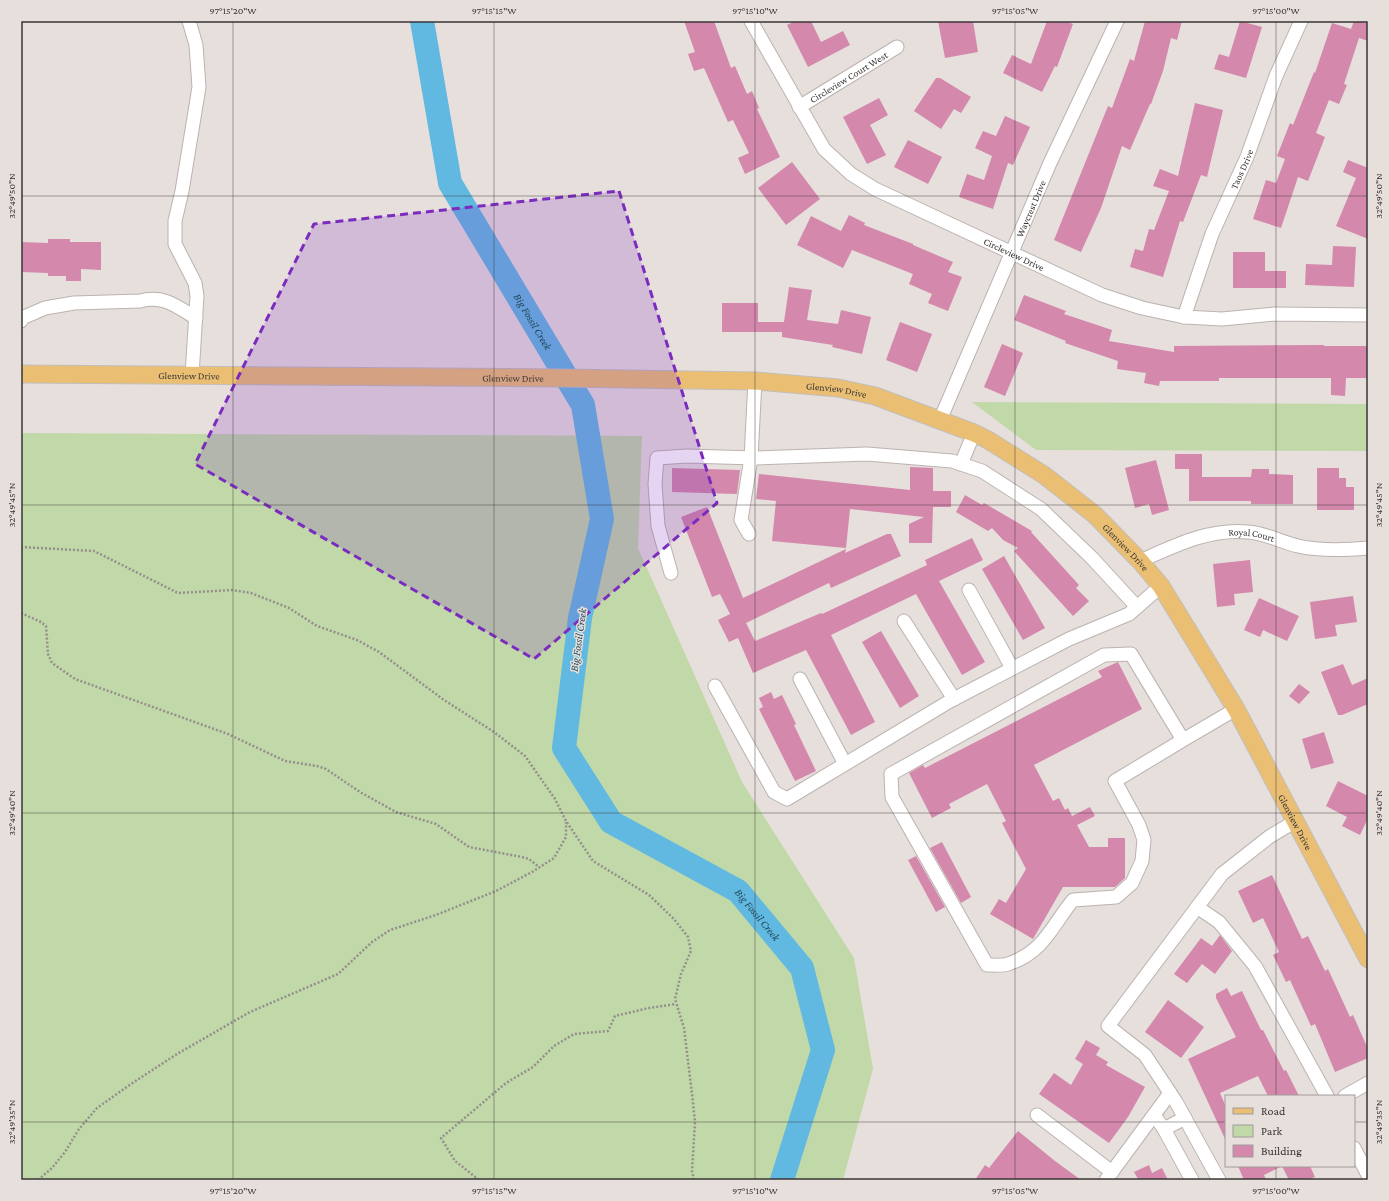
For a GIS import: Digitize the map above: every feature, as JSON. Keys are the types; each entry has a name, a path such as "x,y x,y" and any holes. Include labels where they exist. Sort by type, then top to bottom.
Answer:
{"main road":[{"name":"Glenview Drive","path":"21,374 635,378 755,381 838,388 875,396 974,433 988,440 1044,475 1095,515 1140,561 1161,586 1236,709 1294,822 1368,959"}],"street":[{"path":"189,21 196,45 199,87 182,191 175,221 175,244 195,283 196,318 192,375"},
{"name":"Circleview Drive","path":"751,21 824,149 851,174 875,190 1102,295 1142,308 1184,317 1222,319 1275,314 1368,315"},
{"name":"Waycrest Drive","path":"940,420 1050,163 1118,21"},
{"name":"Taos Drive","path":"1184,317 1212,234 1248,157 1276,76 1301,21"},
{"name":"Circleview Court West","path":"799,107 897,46"},
{"path":"21,321 22,318 45,308 74,303 140,301 150,298 166,300 196,318"},
{"path":"749,534 741,520 752,458 755,381"},
{"path":"961,464 974,433"},
{"path":"671,573 658,526 655,484 657,458 686,456 752,458 867,454 952,460 982,471 1041,509 1092,558 1137,607"},
{"name":"Royal Court","path":"1140,561 1182,542 1226,532 1249,532 1299,546 1343,549 1368,548"},
{"path":"715,686 774,792 787,798 954,699 1069,639 1129,614 1161,586"},
{"path":"969,590 1012,668"},
{"path":"904,621 954,699"},
{"path":"1183,740 1131,654 1104,655 891,774 892,797 986,966 1007,964 1035,950 1047,939 1059,918 1073,900 1116,897 1132,884 1142,861 1144,840 1139,825 1115,781 1236,709"},
{"path":"800,679 845,764"},
{"path":"1219,1180 1186,1118 1145,1055 1108,1026 1222,874 1269,837 1294,822"},
{"path":"1197,907 1220,922 1255,966 1326,1095"},
{"path":"1347,1095 1368,1083"},
{"path":"1037,1115 1109,1176 1170,1093"},
{"path":"1154,1115 1164,1129 1192,1180"},
{"path":"1164,1129 1186,1118"},
{"path":"1355,1150 1368,1175"}],"path":[{"path":"21,547 94,551 178,593 232,590 251,593 290,608 317,626 357,640 379,652 444,700 494,732 525,756 555,799 566,821 593,861 649,895 674,919 688,937 691,951 681,974 675,999 684,1028 695,1122 692,1171 694,1180"},
{"path":"21,613 42,622 46,626 48,654 52,663 75,679 228,734 285,761 317,766 326,769 360,792 396,812 436,824 469,847 529,859 539,867"},
{"path":"38,1180 61,1158 79,1129 97,1108 177,1054 250,1012 338,974 372,942 390,930 436,915 496,891 554,858 566,836 566,821"},
{"path":"478,1180 455,1160 441,1138 506,1083 533,1067 554,1046 574,1034 608,1031 615,1016 649,1008 676,1004"}],"highlighted area":[{"path":"619,191 717,503 534,659 195,464 314,224"}],"green space":[{"path":"972,402 1368,404 1368,451 1036,450"},
{"path":"21,433 642,436 638,548 742,782 854,958 873,1069 843,1180 21,1180"}],"building":[{"path":"684,21 714,21 731,68 735,66 747,94 752,91 759,108 757,109 780,157 745,174 738,158 749,153 733,120 728,122 704,68 694,71 688,54 695,52"},
{"path":"795,21 811,21 821,42 843,31 850,45 808,67 787,25"},
{"path":"938,21 973,21 978,52 945,58"},
{"path":"1047,21 1064,21 1073,24 1057,67 1055,66 1042,92 1003,73 1012,55 1031,64"},
{"path":"1145,21 1182,21 1177,40 1171,38 1163,71 1151,104 1130,150 1122,146 1101,208 1081,252 1054,240 1108,106 1112,108 1130,59 1134,61"},
{"path":"1240,21 1262,27 1246,78 1214,69 1219,54 1229,57"},
{"path":"1354,21 1368,23 1368,41 1359,38 1344,84 1347,85 1339,104 1329,100 1316,133 1325,137 1308,181 1298,177 1281,228 1253,219 1266,180 1276,183 1285,159 1277,156 1290,123 1293,125 1314,72 1315,73 1332,23 1351,29"},
{"path":"936,78 940,78 971,97 961,113 954,109 941,129 914,111"},
{"path":"879,98 888,115 870,125 886,155 867,164 843,117"},
{"path":"1195,103 1223,110 1207,177 1201,175 1183,222 1180,221 1163,277 1130,267 1135,249 1143,251 1149,229 1154,230 1169,191 1153,186 1160,169 1178,176"},
{"path":"1005,116 1030,127 1013,165 1008,163 993,209 959,197 967,174 984,180 992,156 975,148 983,131 996,136"},
{"path":"908,140 942,157 928,184 894,167"},
{"path":"1348,160 1368,168 1368,239 1336,226 1356,178 1343,172"},
{"path":"792,162 820,199 786,225 758,188"},
{"path":"849,215 865,223 864,225 913,244 953,262 948,272 962,277 948,311 928,303 932,294 909,284 913,274 852,250 843,268 797,245 811,216 841,231"},
{"path":"48,239 70,239 70,242 101,242 101,270 81,269 81,281 66,281 66,276 48,276 48,273 21,272 21,242 48,243"},
{"path":"1333,246 1356,247 1354,287 1305,285 1306,264 1332,265"},
{"path":"1233,252 1265,252 1265,271 1286,271 1286,288 1233,288"},
{"path":"789,287 812,290 807,320 838,324 841,310 871,317 862,354 832,347 833,345 782,337 782,332 722,332 722,303 758,303 758,322 784,322"},
{"path":"1024,295 1066,311 1064,314 1112,330 1109,341 1174,352 1174,346 1368,346 1368,378 1346,378 1345,396 1331,395 1331,378 1219,378 1219,381 1160,381 1159,386 1144,383 1146,373 1117,369 1118,361 1065,343 1066,341 1014,320"},
{"path":"900,322 932,334 917,372 886,360"},
{"path":"1002,344 1023,353 1005,396 984,387"},
{"path":"1175,454 1202,454 1202,477 1251,477 1252,469 1269,469 1269,474 1293,475 1293,504 1251,504 1251,501 1189,501 1189,469 1175,469"},
{"path":"1156,460 1169,510 1152,515 1149,504 1135,508 1125,468"},
{"path":"910,467 933,468 933,491 951,491 951,507 933,507 932,543 909,543 909,524 924,517 850,509 846,548 772,541 776,501 756,499 759,474 910,490"},
{"path":"672,468 740,470 737,494 672,492"},
{"path":"1317,468 1339,468 1339,478 1346,478 1346,487 1354,487 1354,510 1317,510"},
{"path":"965,495 982,505 984,503 1032,531 1031,532 1079,585 1076,588 1089,601 1073,616 1014,551 1018,548 1003,540 992,528 988,531 956,512"},
{"path":"707,507 743,598 846,549 845,553 887,534 891,534 901,556 831,588 829,583 746,623 755,641 821,613 822,614 927,565 925,560 972,538 983,560 939,581 985,662 962,675 916,594 831,635 875,722 851,735 806,650 753,673 738,638 729,642 718,620 730,614 720,594 712,597 681,517"},
{"path":"1004,556 1045,628 1023,640 982,569"},
{"path":"1250,560 1253,592 1234,594 1235,605 1217,607 1213,564"},
{"path":"1353,596 1357,622 1335,625 1337,636 1315,639 1310,602"},
{"path":"1259,598 1299,616 1287,641 1263,630 1260,637 1244,630"},
{"path":"881,631 919,696 900,708 862,642"},
{"path":"1118,662 1142,709 1034,765 1053,801 1059,798 1065,810 1068,808 1072,816 1090,807 1095,816 1077,825 1089,847 1108,847 1108,838 1125,838 1125,878 1115,887 1063,887 1033,939 990,914 999,899 1006,903 1026,869 1002,823 1006,821 987,784 949,804 951,808 932,818 909,773 923,765 925,768 1102,677 1098,671"},
{"path":"1343,664 1352,685 1368,678 1368,704 1342,715 1338,715 1321,672"},
{"path":"1299,684 1310,692 1299,704 1289,696"},
{"path":"771,692 774,699 782,695 796,724 794,725 816,771 795,781 759,709 763,707 759,698"},
{"path":"1324,732 1334,763 1311,769 1302,739"},
{"path":"1338,781 1368,796 1368,818 1360,835 1342,826 1347,817 1326,806"},
{"path":"942,842 971,897 961,903 930,848"},
{"path":"916,856 945,907 936,912 908,860"},
{"path":"1272,875 1302,939 1308,936 1325,971 1328,969 1350,1017 1353,1015 1368,1049 1368,1058 1335,1072 1315,1024 1311,1026 1290,980 1286,982 1273,955 1279,952 1263,918 1253,923 1238,891"},
{"path":"1220,935 1232,951 1215,974 1202,964 1187,983 1174,974 1201,938 1212,946"},
{"path":"1227,988 1231,996 1242,991 1261,1030 1263,1030 1284,1071 1286,1070 1298,1095 1268,1095 1258,1076 1220,1093 1225,1105 1225,1139 1188,1059 1236,1037 1216,998 1216,994"},
{"path":"1168,1000 1204,1027 1181,1058 1145,1032"},
{"path":"1086,1040 1100,1048 1096,1055 1108,1062 1106,1065 1145,1087 1128,1117 1109,1143 1039,1094 1054,1073 1071,1085 1083,1064 1075,1059"},
{"path":"1018,1131 1081,1180 975,1180 985,1165 989,1168"},
{"path":"1149,1165 1152,1173 1162,1168 1168,1180 1137,1180 1138,1179 1134,1172"},
{"path":"1238,1167 1280,1167 1264,1175 1266,1180 1244,1180"},
{"path":"1282,1167 1310,1167 1315,1177 1307,1180 1289,1180"}],"waterway":[{"name":"Big Fossil Creek","path":"422,21 450,183 583,405 602,519 580,618 564,748 611,822 738,891 802,968 823,1050 782,1180"}]}
